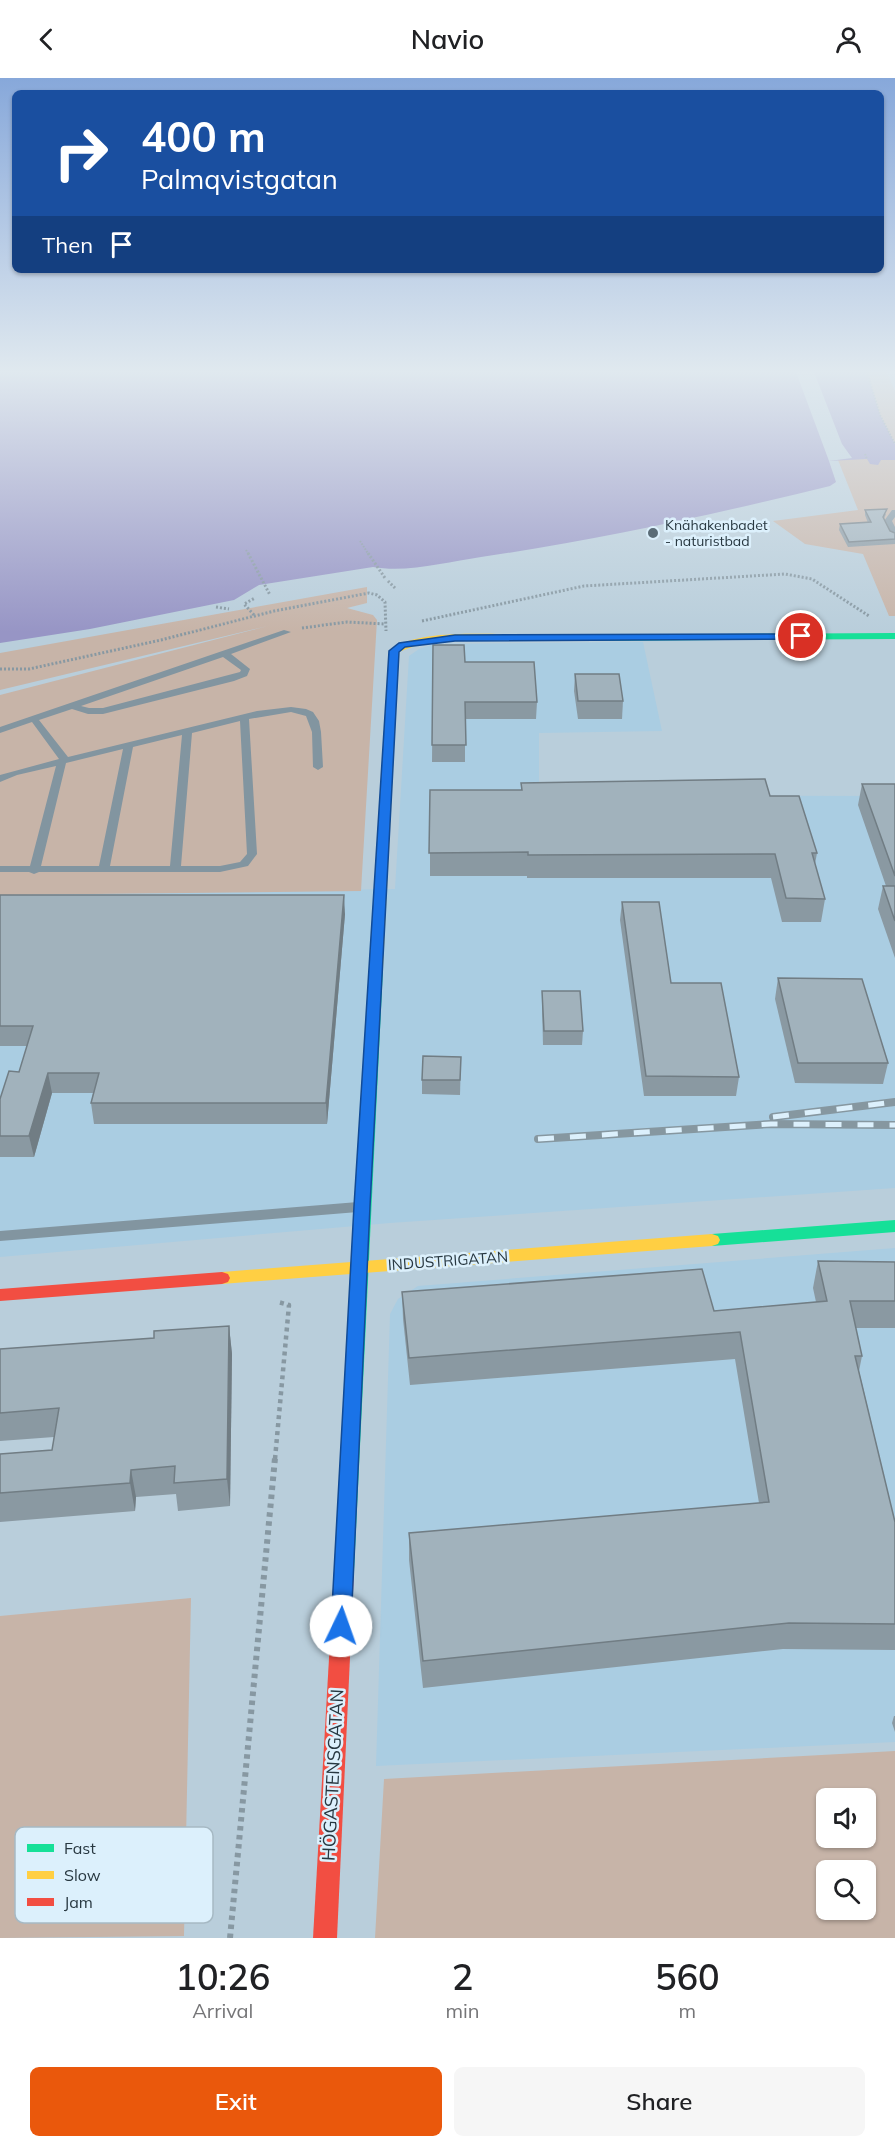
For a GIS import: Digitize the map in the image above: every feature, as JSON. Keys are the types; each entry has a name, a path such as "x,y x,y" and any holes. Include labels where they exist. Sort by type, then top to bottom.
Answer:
{"street":[{"path":"402,645 455,638 895,636"},
{"name":"HÖGASTENSGATAN","path":"325,1938 362,1206 393,661 394,651 402,645"},
{"name":"INDUSTRIGATAN","path":"0,1295 895,1226"}],"lane":[{"path":"895,512 888,521 895,535"},
{"path":"0,730 287,632"},
{"path":"73,706 88,711 103,711 231,680 244,674 246,669 224,653"},
{"path":"0,778 64,760 244,717 294,708 308,711 316,726 318,767"},
{"path":"0,869 34,871 176,870 232,868 244,864 251,857 244,717"},
{"path":"34,719 64,760"},
{"path":"176,870 187,731"},
{"path":"104,870 129,745"},
{"path":"34,871 64,760"},
{"path":"0,1236 362,1206"}],"path":[{"path":"360,541 385,578"},
{"path":"246,550 270,595"},
{"path":"416,622 584,586 785,574 810,577 819,581 860,612 872,617"},
{"path":"388,581 395,588"},
{"path":"0,669 29,669 161,640 254,615 369,593 376,593 385,602 388,616 385,629 402,645"},
{"path":"254,615 244,604 255,598"},
{"path":"216,607 229,609"},
{"path":"287,632 328,623 385,624"},
{"path":"385,629 396,627"},
{"path":"230,1938 289,1305 271,1299"}],"shaded area":[{"path":"838,460 895,460 895,616 889,616 863,554 805,544 773,521 858,510"},
{"path":"367,587 367,603 347,608 373,615 377,620 361,891 0,895 0,695 268,626 0,690 0,653"},
{"path":"643,642 662,731 539,733 539,795 895,796 895,1188 390,1223 0,1257 0,895 395,889 409,656 419,649 434,644"},
{"path":"895,1248 895,1742 376,1766 390,1314 398,1299 418,1286"},
{"path":"191,1598 186,1827 15,1827 15,1923 184,1923 184,1936 0,1938 0,1616"},
{"path":"895,1751 895,1938 375,1938 384,1779"}],"water":[{"path":"0,459 895,459 881,460 878,465 870,464 867,459 829,461 836,482 830,486 656,526 427,566 399,569 373,567 259,585 234,600 90,629 0,643"}],"building":[{"path":"887,509 883,517 890,531 895,533 895,539 849,542 840,524 871,522 865,510"},
{"path":"433,645 464,645 465,662 534,662 537,702 465,702 466,745 432,745"},
{"path":"575,674 619,674 623,701 578,701"},
{"path":"765,779 770,796 799,796 817,853 812,853 825,899 786,898 775,854 429,853 430,790 522,790 521,783"},
{"path":"862,784 895,784 895,876"},
{"path":"883,886 895,886 895,921"},
{"path":"0,895 344,895 326,1103 91,1103 99,1073 48,1073 29,1136 0,1136 0,1099 9,1071 19,1072 33,1026 0,1026"},
{"path":"622,902 659,902 671,983 721,983 739,1077 646,1076"},
{"path":"778,978 862,979 888,1063 798,1063"},
{"path":"542,991 580,991 583,1031 544,1031"},
{"path":"423,1056 461,1057 460,1080 422,1080"},
{"path":"818,1261 895,1262 895,1301 850,1301 862,1356 855,1356 895,1522 895,1624 789,1623 423,1661 409,1533 769,1502 740,1332 409,1358 402,1292 702,1269 714,1311 827,1301"},
{"path":"229,1326 227,1479 174,1483 175,1466 131,1470 130,1483 0,1493 0,1454 52,1450 59,1408 0,1413 0,1349 154,1338 154,1331"}],"railway":[{"path":"773,1117 895,1102"},
{"path":"538,1139 771,1124 895,1125"}],"traffic: fast":[{"path":"565,638 895,636"},
{"path":"344,1571 376,968"},
{"path":"712,1240 895,1226"}],"traffic: slow":[{"path":"376,968 394,651 408,645 450,638 565,638"},
{"path":"222,1278 712,1240"}],"traffic: jam":[{"path":"0,1295 222,1278"},
{"path":"325,1938 344,1571"}],"place":[{"name":"Knähakenbadet - naturistbad","path":"653,533"}],"route":[{"path":"341,1626 362,1206 394,651 402,645 455,638 801,636"}]}
